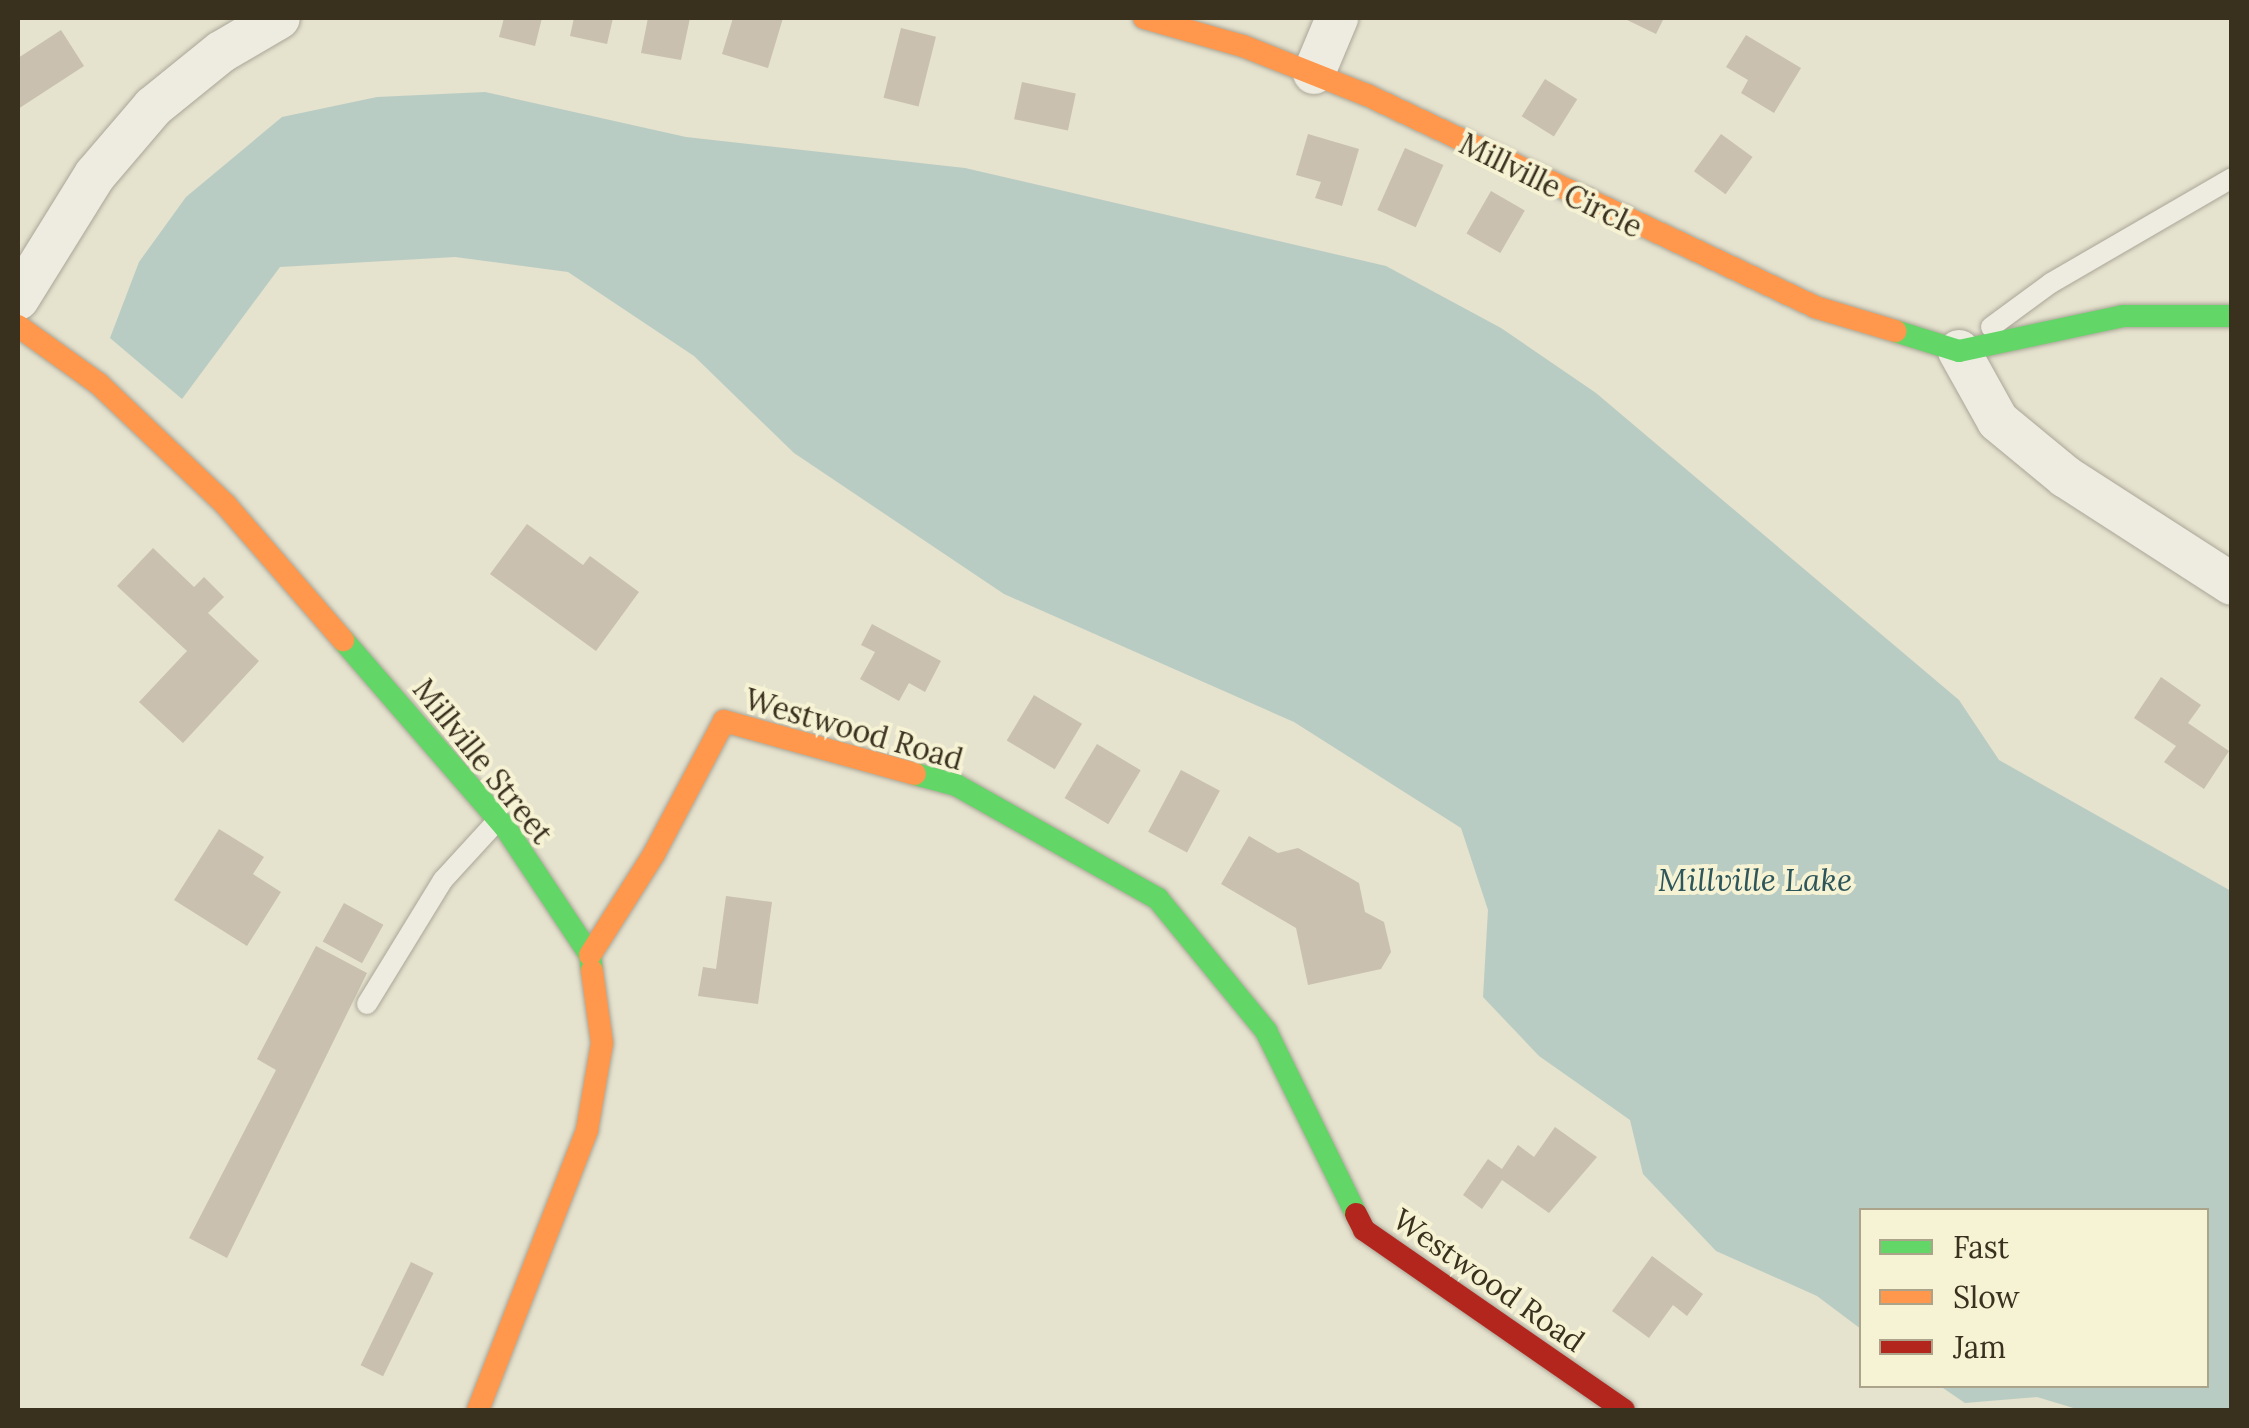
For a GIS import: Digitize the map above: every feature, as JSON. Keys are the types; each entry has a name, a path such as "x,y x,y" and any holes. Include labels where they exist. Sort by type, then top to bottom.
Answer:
{"street":[{"path":"18,299 95,174 153,107 220,52 279,18"},
{"name":"Millville Circle","path":"1144,18 1314,73 1779,292 1958,350 2122,316 2232,316"},
{"path":"1314,73 1336,18"},
{"name":"Millville Street","path":"18,326 99,384 226,506 498,820 590,954 602,1043 587,1130 478,1410"},
{"path":"1958,350 1998,421 2066,476 2232,584"},
{"name":"Westwood Road","path":"590,954 654,854 724,722 956,785 1158,899 1266,1031 1364,1230 1624,1410"}],"lane":[{"path":"1958,350 2051,284 2232,178"},
{"path":"366,1004 443,880 498,820"}],"water":[{"name":"Millville Lake","path":"485,92 686,137 965,168 1386,266 1501,328 1596,393 1959,700 1999,760 2231,891 2231,1410 2080,1410 2037,1397 1965,1403 1943,1388 2209,1388 2209,1208 1859,1208 1859,1328 1817,1296 1716,1251 1643,1174 1630,1120 1539,1056 1483,997 1488,910 1461,828 1294,722 1004,594 794,453 694,356 568,272 455,257 280,267 182,399 110,338 139,262 186,197 282,117 377,97"}],"building":[{"path":"504,18 542,18 535,46 499,37"},
{"path":"574,18 613,18 607,44 570,36"},
{"path":"648,18 690,18 681,60 641,53"},
{"path":"733,18 783,18 768,68 722,54"},
{"path":"1623,18 1664,18 1656,34"},
{"path":"901,28 936,37 919,107 884,98"},
{"path":"61,30 84,66 18,109 18,58"},
{"path":"1746,35 1801,68 1774,113 1741,93 1748,80 1726,67"},
{"path":"1545,79 1577,99 1554,136 1522,116"},
{"path":"1022,82 1076,93 1068,131 1014,119"},
{"path":"1308,134 1359,149 1342,206 1315,198 1321,182 1296,175"},
{"path":"1721,134 1753,157 1726,194 1694,171"},
{"path":"1405,148 1443,165 1416,227 1377,210"},
{"path":"1491,191 1525,210 1500,253 1466,233"},
{"path":"527,524 583,565 590,556 639,592 596,651 490,574"},
{"path":"153,548 194,587 204,577 224,597 208,613 259,661 183,743 139,702 187,651 117,586"},
{"path":"872,624 941,661 925,692 909,683 899,701 860,679 875,652 861,645"},
{"path":"2161,677 2201,705 2188,723 2229,751 2204,789 2164,762 2176,746 2134,718"},
{"path":"1034,695 1082,724 1055,769 1007,740"},
{"path":"1097,744 1141,770 1108,824 1065,798"},
{"path":"1181,770 1220,791 1187,852 1148,832"},
{"path":"219,829 264,857 253,874 281,892 247,946 174,900"},
{"path":"1249,836 1278,853 1298,848 1359,883 1365,912 1384,922 1391,952 1381,969 1308,985 1296,928 1221,884"},
{"path":"726,896 772,902 758,1004 698,996 703,967 716,969"},
{"path":"344,903 383,925 362,963 323,941"},
{"path":"316,946 367,973 227,1258 189,1238 276,1070 257,1059"},
{"path":"1555,1127 1597,1157 1549,1213 1502,1180 1482,1209 1463,1195 1488,1159 1502,1169 1518,1145 1534,1157"},
{"path":"1652,1256 1703,1294 1687,1316 1673,1305 1649,1338 1612,1311"},
{"path":"411,1262 433,1273 383,1376 361,1365"}],"traffic: fast":[{"path":"1895,331 1959,351 2123,316 2232,316"},
{"path":"343,640 505,827 590,955 592,971"},
{"path":"915,774 956,785 1158,899 1266,1031 1356,1214"}],"traffic: slow":[{"path":"1144,18 1243,46 1367,95 1815,307 1895,331"},
{"path":"18,326 99,384 226,505 343,640"},
{"path":"590,955 654,854 724,721 915,774"},
{"path":"478,1410 587,1130 602,1043 592,971"}],"traffic: jam":[{"path":"1356,1214 1364,1230 1624,1410"}]}
